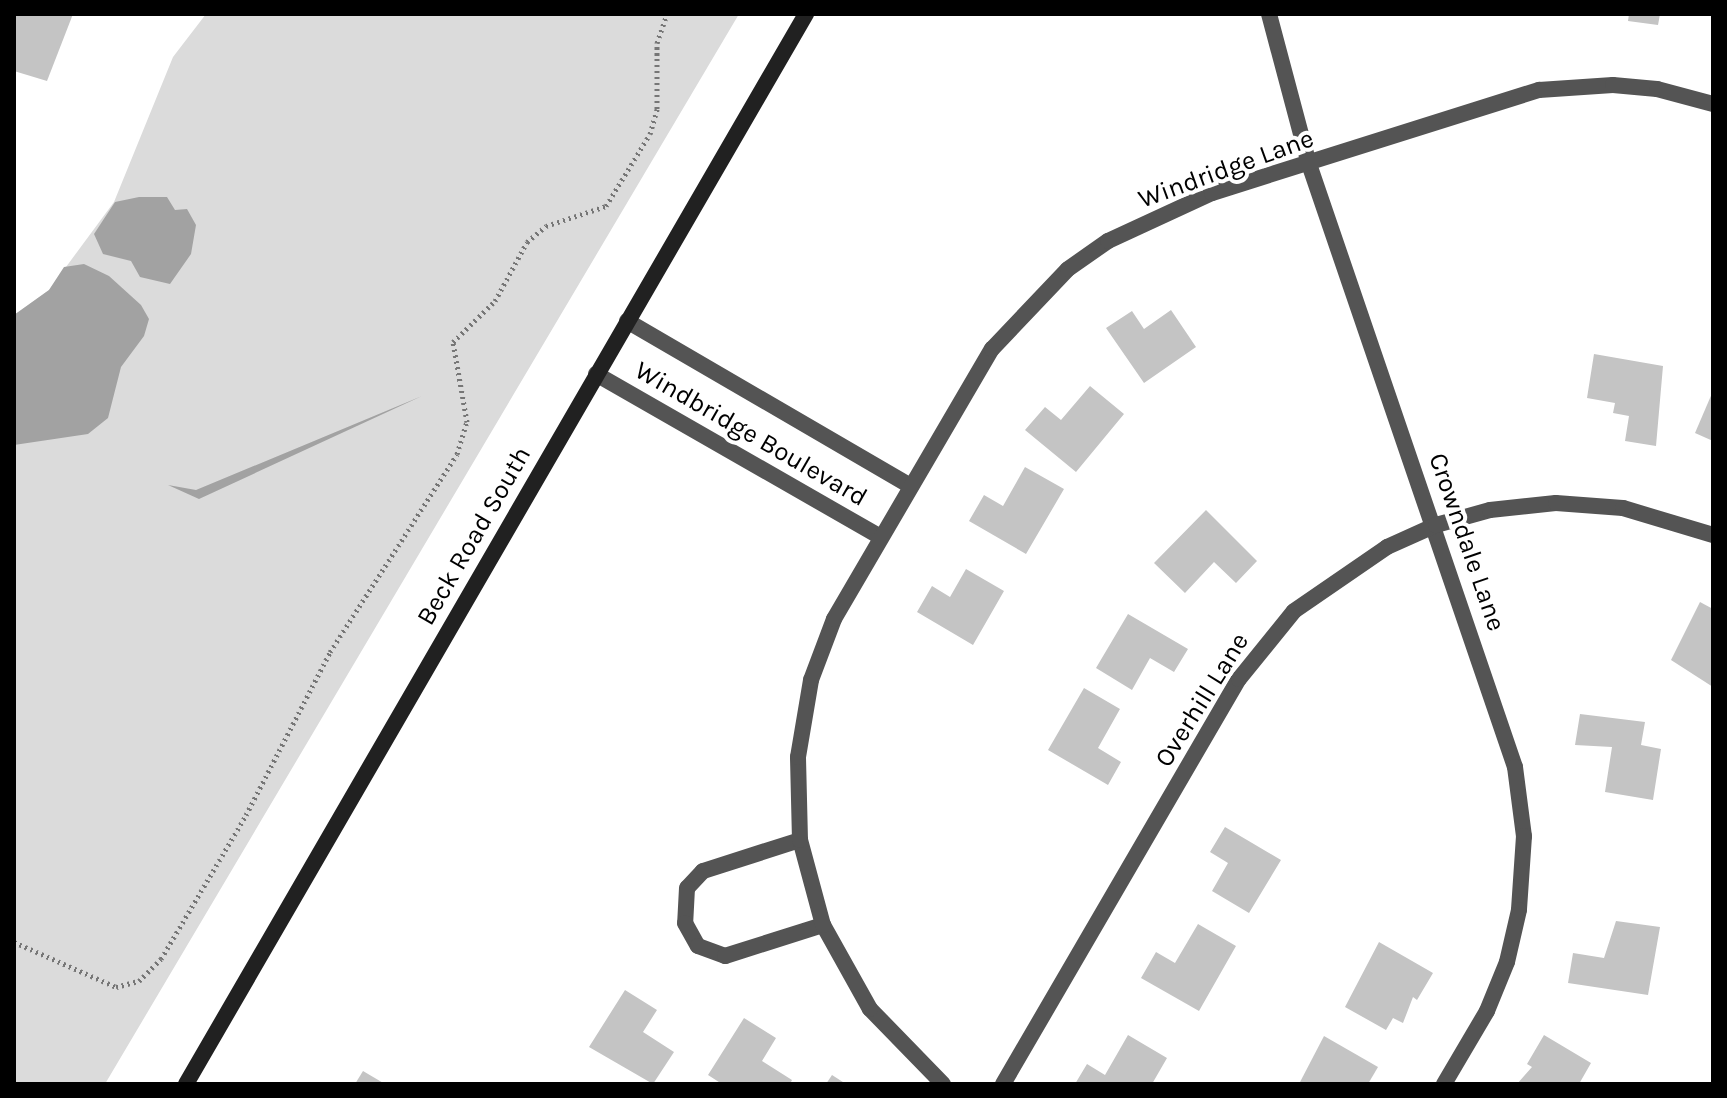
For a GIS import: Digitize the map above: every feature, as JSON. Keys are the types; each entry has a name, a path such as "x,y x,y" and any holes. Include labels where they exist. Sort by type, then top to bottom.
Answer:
{"main road":[{"name":"Beck Road South","path":"186,1084 806,14"}],"street":[{"name":"Crowndale Lane","path":"1269,14 1309,164 1504,722 1524,836 1519,910 1507,962 1487,1011 1444,1084"},
{"name":"Windridge Lane","path":"943,1084 890,1036 870,1009 823,925 800,840 798,757 811,680 834,619 992,349 1068,269 1165,211 1485,103 1539,90 1613,85 1657,89 1713,104"},
{"name":"Windbridge Boulevard","path":"627,321 911,486"},
{"name":"Windbridge Boulevard","path":"596,374 881,537"},
{"name":"Overhill Lane","path":"1003,1084 1261,647 1294,611 1346,573 1436,525 1523,505 1578,504 1656,515 1713,535"},
{"path":"800,840 703,871 687,888 685,923 698,946 725,956 823,925"}],"path":[{"path":"14,942 116,987 139,981 161,959 252,803 330,652 404,529 457,454 467,422 452,361 453,342 495,301 527,242 546,226 606,206 650,134 657,109 657,43 667,14"}],"shaded area":[{"path":"206,14 739,14 105,1084 14,1084 14,315 49,290 114,202 173,57"},
{"path":"139,197 167,197 175,210 187,209 196,225 191,254 170,284 140,277 131,261 103,254 94,234 115,202"},
{"path":"84,264 109,276 141,305 149,319 144,336 121,367 108,418 88,434 14,445 14,315 49,290 64,267"},
{"path":"422,396 199,499 168,485 196,490"}],"building":[{"path":"14,14 73,14 47,81 14,71"},
{"path":"1629,14 1660,14 1658,25 1628,21"},
{"path":"1171,310 1196,347 1144,383 1106,328 1132,311 1144,329"},
{"path":"1594,354 1663,366 1656,446 1625,441 1629,416 1613,413 1615,403 1587,398"},
{"path":"1090,386 1124,414 1076,472 1025,430 1045,407 1061,420"},
{"path":"1713,391 1713,441 1695,433"},
{"path":"1025,467 1064,489 1026,554 969,521 984,495 1003,506"},
{"path":"1206,510 1257,561 1236,583 1214,562 1185,593 1154,563"},
{"path":"966,569 1004,591 973,645 917,612 932,586 950,597"},
{"path":"1700,602 1713,609 1713,687 1671,660"},
{"path":"1128,614 1188,649 1174,672 1150,658 1132,690 1096,668"},
{"path":"1084,688 1120,709 1098,748 1121,762 1108,785 1048,750"},
{"path":"1580,714 1645,722 1641,745 1661,749 1653,800 1605,792 1612,747 1575,745"},
{"path":"1225,827 1281,860 1249,913 1212,891 1228,863 1210,852"},
{"path":"1616,921 1660,927 1648,995 1568,983 1573,953 1604,958"},
{"path":"1198,924 1236,946 1199,1011 1141,978 1156,952 1175,963"},
{"path":"1379,942 1433,973 1417,1000 1413,997 1403,1023 1393,1018 1386,1030 1345,1007"},
{"path":"625,990 657,1010 643,1032 674,1052 653,1084 589,1047"},
{"path":"744,1018 776,1038 762,1061 792,1080 790,1084 722,1084 708,1075"},
{"path":"1128,1035 1167,1058 1152,1084 1075,1084 1087,1064 1105,1075"},
{"path":"1544,1035 1591,1063 1579,1084 1517,1084 1532,1067 1527,1064"},
{"path":"1324,1036 1378,1067 1368,1084 1299,1084"},
{"path":"363,1071 385,1084 355,1084"},
{"path":"832,1075 846,1084 826,1084"}]}
